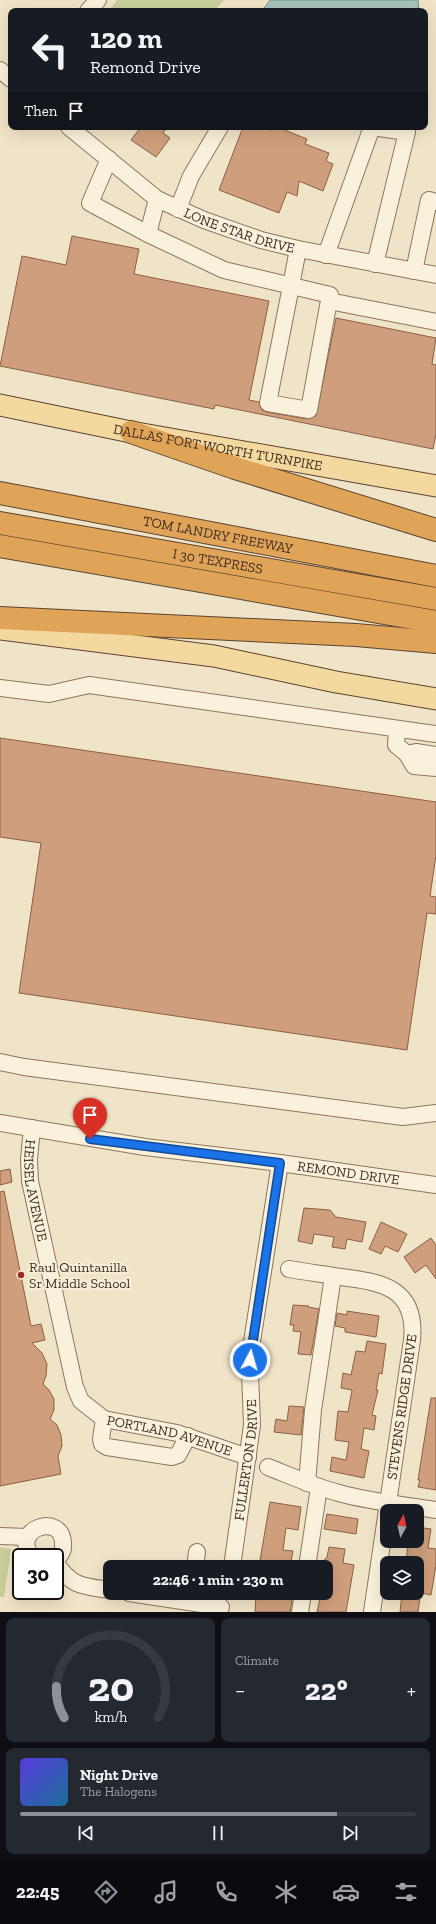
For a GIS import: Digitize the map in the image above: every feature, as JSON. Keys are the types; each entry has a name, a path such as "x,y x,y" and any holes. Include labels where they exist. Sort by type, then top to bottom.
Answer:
{"highway":[{"path":"131,432 212,461 436,530"},
{"name":"TOM LANDRY FREEWAY","path":"0,493 436,576"},
{"name":"I 30 TEXPRESS","path":"0,523 436,599"},
{"path":"0,546 436,622"},
{"path":"0,618 356,635 436,642"}],"main road":[{"name":"DALLAS FORT WORTH TURNPIKE","path":"0,405 131,432 436,486"},
{"path":"0,629 214,656 336,682 436,699"}],"street":[{"path":"91,8 98,0"},
{"path":"0,70 8,77"},
{"name":"LONE STAR DRIVE","path":"73,130 157,199 204,220 261,240 298,249 436,276"},
{"path":"178,209 191,176 218,130"},
{"path":"326,255 370,130"},
{"path":"376,264 407,132 393,130"},
{"path":"109,159 90,203 148,234 224,270 291,286 330,295 309,410 268,403 291,286 298,249"},
{"path":"148,234 157,199"},
{"path":"414,271 429,234 429,200 436,202"},
{"path":"329,301 436,322"},
{"path":"0,688 49,694 89,686 436,734"},
{"path":"397,729 396,745 407,754 414,766 436,768"},
{"path":"407,754 416,752 436,755"},
{"path":"0,1062 24,1067 403,1117 436,1113"},
{"name":"REMOND DRIVE","path":"0,1123 145,1147 280,1163 436,1185"},
{"name":"HEISEL AVENUE","path":"32,1128 29,1159 32,1188 75,1386 80,1401 98,1415"},
{"name":"FULLERTON DRIVE","path":"233,1560 252,1425 250,1372 251,1348 280,1163"},
{"name":"STEVENS RIDGE DRIVE","path":"289,1269 381,1284 401,1297 407,1305 412,1317 412,1340 372,1612"},
{"path":"308,1560 313,1485 313,1410 333,1276"},
{"path":"98,1415 100,1440 102,1444 107,1447 172,1457 178,1455 188,1436"},
{"name":"PORTLAND AVENUE","path":"98,1415 163,1429 248,1457"},
{"path":"268,1467 313,1485 359,1498 436,1510"},
{"path":"27,1548 28,1537 36,1528 41,1526 47,1526 58,1530 61,1535 63,1548"},
{"path":"0,1536 28,1537"},
{"path":"64,1575 78,1586 103,1589"},
{"path":"201,1600 222,1604"},
{"path":"300,1612 302,1600"}],"green space":[{"path":"117,0 224,0 217,8 111,8"},
{"path":"0,1547 11,1549 4,1597 0,1597"}],"water":[{"path":"270,0 418,0 419,8 264,8"}],"building":[{"path":"139,130 165,130 163,133 170,138 156,157 131,140"},
{"path":"242,130 284,130 307,139 305,144 329,153 326,161 333,164 323,191 299,181 297,196 287,192 279,213 219,190"},
{"path":"72,236 139,249 134,274 269,301 249,400 259,402 262,410 266,412 307,419 316,416 336,318 436,338 432,364 436,365 436,434 433,449 215,405 214,409 0,366 22,256 66,265"},
{"path":"0,738 436,802 436,855 430,896 436,897 436,914 427,913 407,1050 19,993 41,843 0,837"},
{"path":"10,1169 12,1182 0,1185 0,1171"},
{"path":"4,1191 31,1326 41,1324 45,1340 32,1343 42,1353 47,1364 46,1376 43,1384 49,1390 54,1399 54,1410 50,1419 57,1425 61,1435 62,1446 58,1456 61,1474 0,1486 0,1192"},
{"path":"304,1208 330,1210 336,1217 366,1222 362,1242 347,1239 345,1249 332,1247 334,1237 314,1234 312,1244 298,1241"},
{"path":"381,1222 407,1234 398,1252 385,1246 381,1254 369,1249"},
{"path":"431,1238 436,1245 436,1279 426,1265 415,1273 404,1257"},
{"path":"293,1305 309,1306 308,1307 319,1309 311,1355 298,1354 301,1332 293,1331 294,1325 290,1325"},
{"path":"347,1311 379,1316 376,1337 345,1332 345,1328 335,1326 337,1313 347,1315"},
{"path":"367,1341 386,1344 382,1374 379,1373 376,1390 378,1390 372,1415 376,1416 374,1430 364,1428 361,1449 369,1451 364,1478 330,1471 332,1457 346,1460 349,1442 335,1440 338,1411 348,1412 352,1390 341,1388 343,1373 351,1375 356,1351 365,1352"},
{"path":"431,1398 436,1398 436,1490 418,1487"},
{"path":"289,1406 304,1407 301,1435 274,1432 276,1419 287,1421"},
{"path":"270,1502 301,1507 298,1530 286,1528 283,1550 293,1551 291,1560 260,1560"},
{"path":"327,1514 358,1519 356,1534 324,1529"},
{"path":"424,1528 431,1529 428,1548 436,1549 436,1565 431,1595 424,1594 424,1556 407,1556 407,1548 424,1548"},
{"path":"329,1547 345,1549 343,1563 354,1565 346,1612 317,1612 320,1600 333,1600 333,1560 324,1560 327,1557"},
{"path":"256,1600 292,1600 290,1612 255,1612"},
{"path":"401,1600 420,1600 418,1612 400,1612"}],"place":[{"name":"Raul Quintanilla Sr Middle School","path":"21,1275"}],"route":[{"path":"90,1139 280,1163 250,1360"}]}
